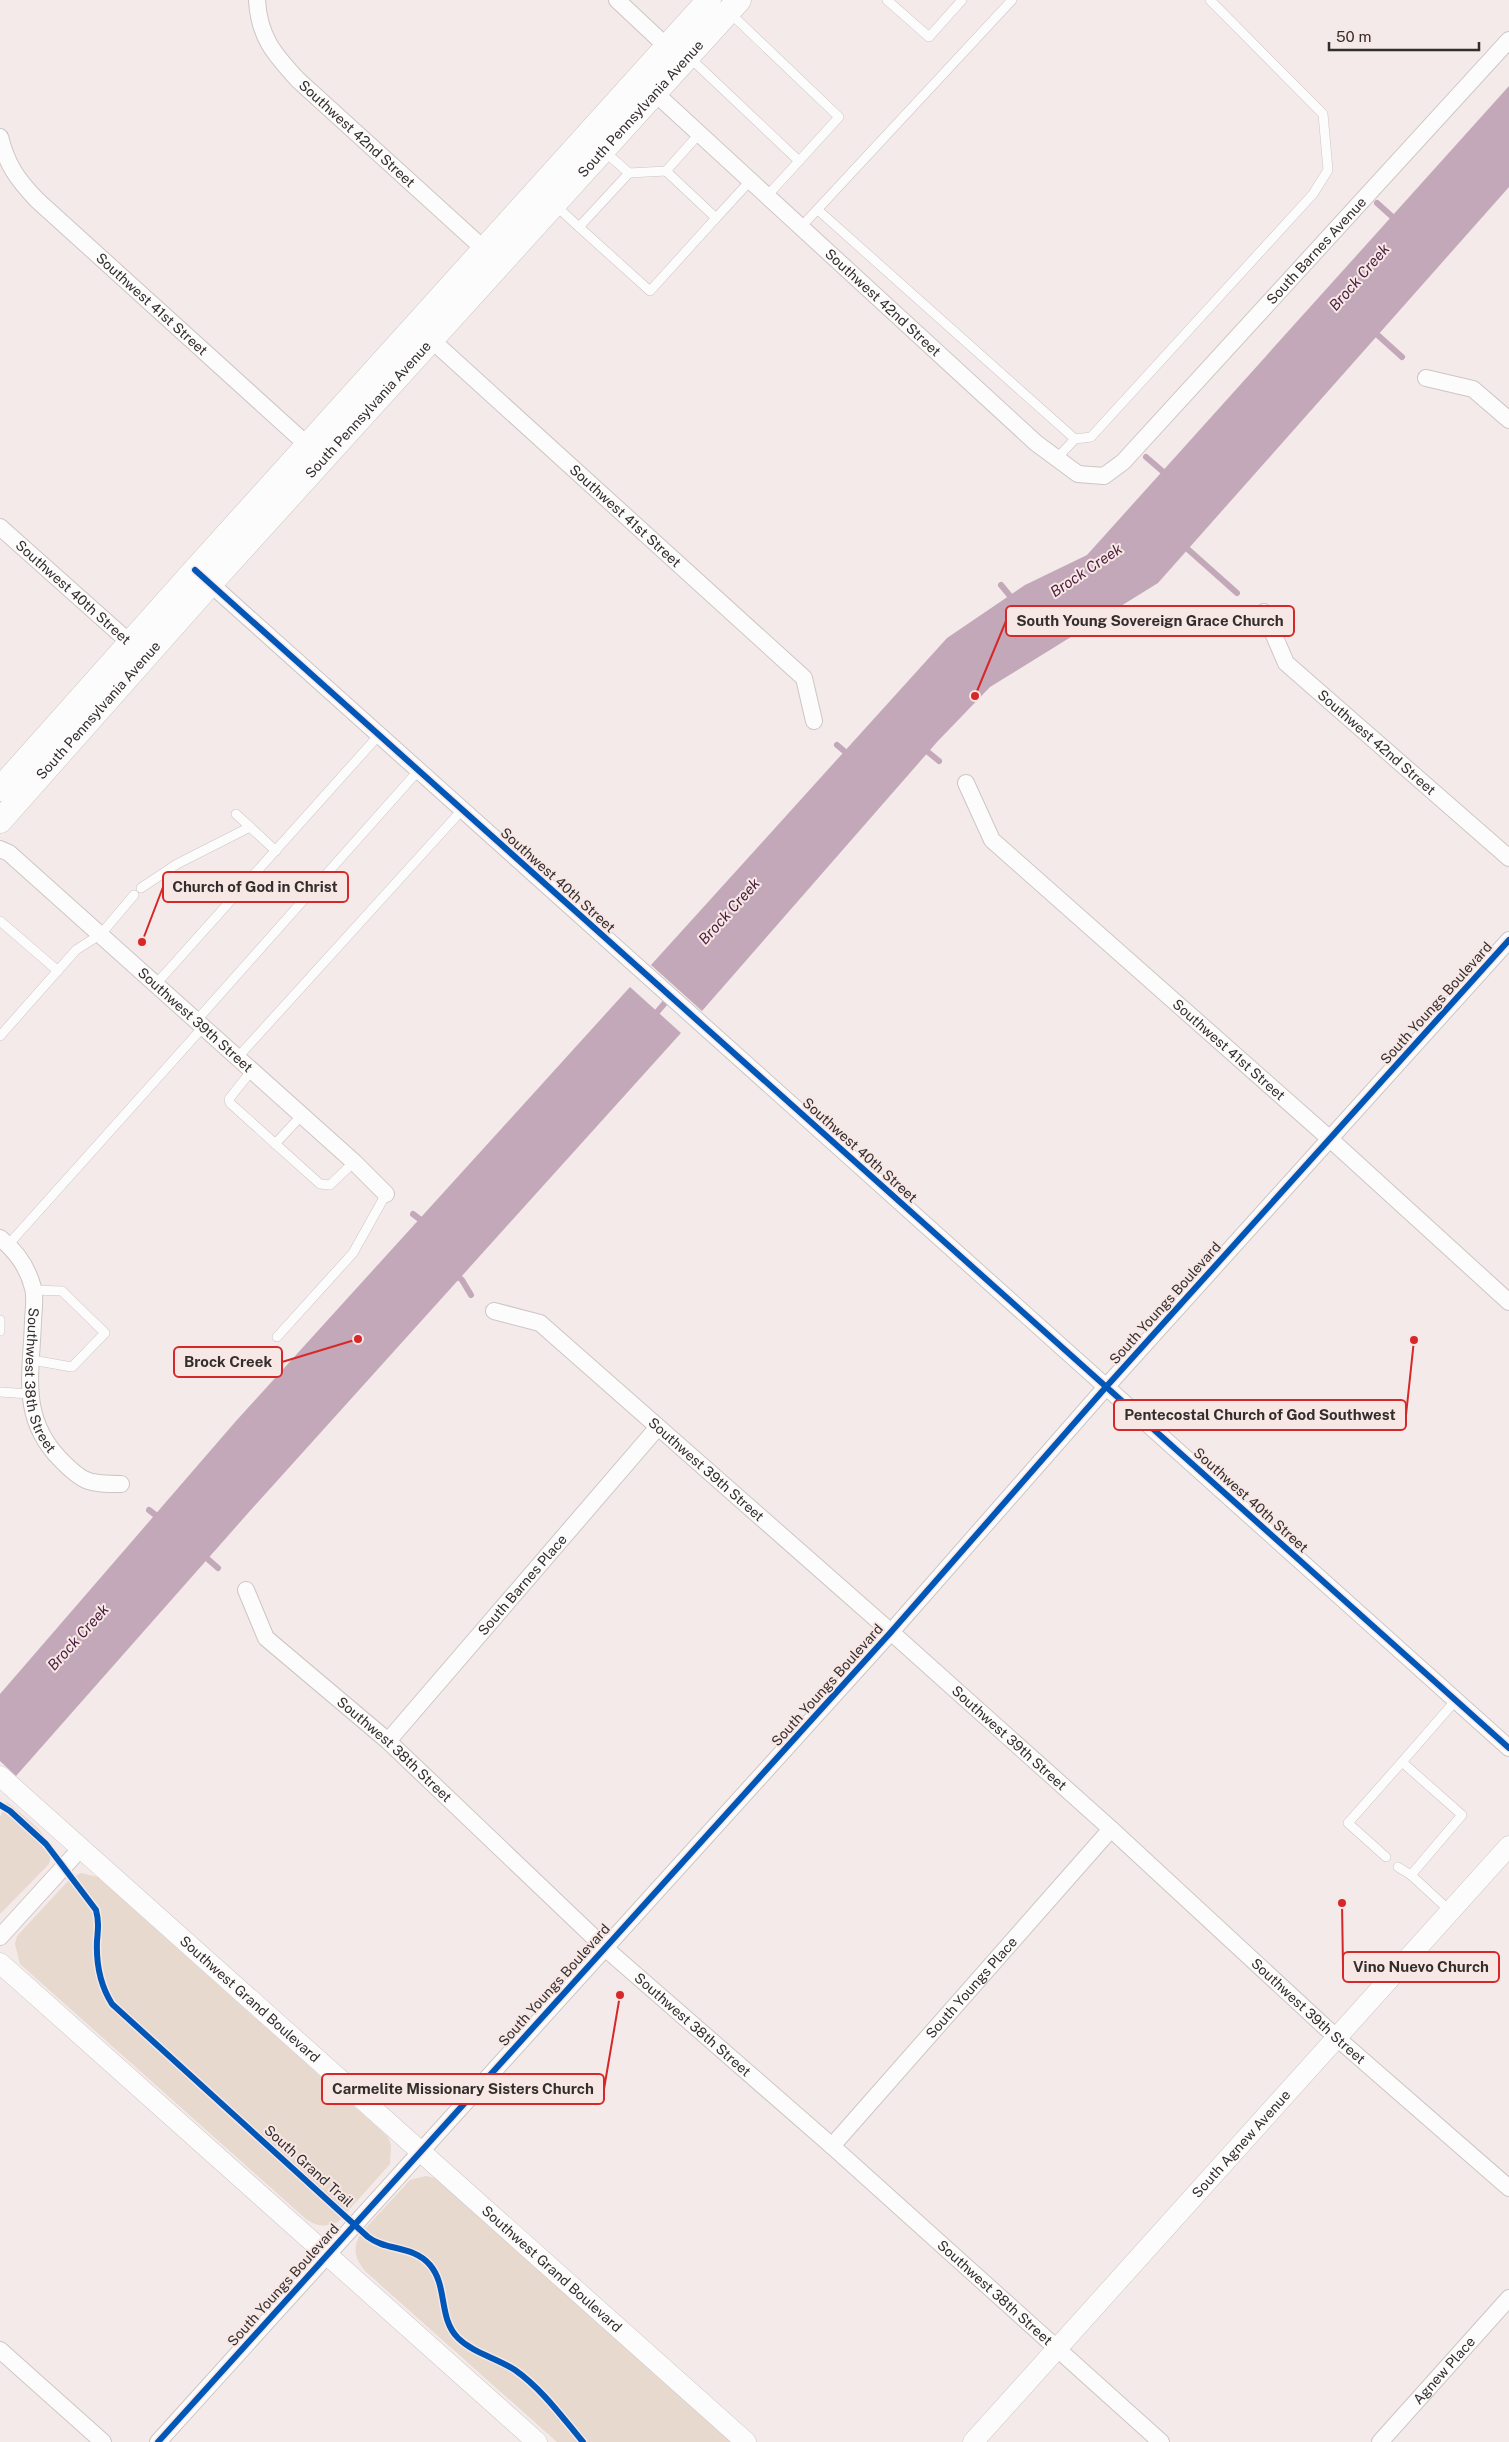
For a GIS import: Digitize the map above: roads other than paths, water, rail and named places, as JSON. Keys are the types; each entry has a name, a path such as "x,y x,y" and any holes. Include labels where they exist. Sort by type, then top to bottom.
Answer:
{"main road":[{"name":"South Pennsylvania Avenue","path":"423,332 485,250 666,46 726,4"},
{"name":"South Pennsylvania Avenue","path":"0,821 138,650 423,332 554,204 688,56 726,4"},
{"name":"South Pennsylvania Avenue","path":"0,789 138,650"}],"street":[{"name":"Southwest 42nd Street","path":"257,0 258,14 264,38 278,59 305,87 485,250"},
{"path":"617,0 666,46 655,93"},
{"name":"South Barnes Avenue","path":"1124,462 1509,40"},
{"name":"Southwest 42nd Street","path":"655,93 1036,443 1078,474 1104,476 1124,462"},
{"name":"Southwest 41st Street","path":"0,137 5,158 18,180 36,200 315,452"},
{"name":"Southwest 41st Street","path":"423,332 804,678 814,721"},
{"path":"1426,378 1473,389 1509,420"},
{"name":"Southwest 40th Street","path":"0,527 138,650"},
{"name":"Southwest 40th Street","path":"203,577 1509,1748"},
{"name":"Southwest 42nd Street","path":"1264,612 1286,663 1509,858"},
{"name":"Southwest 41st Street","path":"966,783 992,840 1330,1139 1509,1302"},
{"name":"Southwest 39th Street","path":"0,850 9,853 101,934 354,1162 386,1194"},
{"name":"South Youngs Boulevard","path":"158,2442 891,1632 1106,1387 1509,940"},
{"name":"Southwest 38th Street","path":"4,1241 28,1273 34,1290 30,1394 35,1424 50,1448 73,1473 94,1484 121,1484"},
{"name":"Southwest 39th Street","path":"494,1311 540,1322 1111,1829 1337,2038 1509,2188"},
{"name":"South Barnes Place","path":"388,1741 658,1427"},
{"name":"Southwest 38th Street","path":"246,1590 266,1638 388,1741 604,1948 832,2146 1161,2442"},
{"name":"Southwest Grand Boulevard","path":"7,1783 746,2442"},
{"name":"South Youngs Place","path":"832,2146 1111,1829"},
{"name":"South Agnew Avenue","path":"973,2442 1058,2350 1509,1846"},
{"path":"0,1937 81,1848"},
{"path":"0,1962 538,2442"},
{"name":"Agnew Place","path":"1380,2442 1509,2298"},
{"path":"0,2350 103,2442"}],"lane":[{"path":"887,0 929,37 962,0"},
{"path":"801,227 1012,0"},
{"path":"1057,458 1075,439 1091,437 1313,194 1328,170 1323,114 1210,0"},
{"path":"726,4 839,117 767,196"},
{"path":"688,56 799,161"},
{"path":"579,227 629,173 666,171 699,134"},
{"path":"603,150 629,173"},
{"path":"666,171 716,218"},
{"path":"554,204 650,291 750,181"},
{"path":"818,210 1075,439"},
{"path":"156,984 379,735"},
{"path":"4,1241 200,1023 418,771"},
{"path":"238,1058 462,810"},
{"path":"236,814 276,851"},
{"path":"0,1036 76,950 101,934 138,891 177,864 250,827"},
{"path":"0,921 58,971"},
{"path":"252,1070 229,1099 230,1103 275,1144 320,1184 330,1185 354,1162"},
{"path":"275,1144 302,1115"},
{"path":"277,1337 353,1253 386,1194"},
{"path":"32,1360 72,1366 105,1333 62,1291 34,1290"},
{"path":"0,1320 0,1331"},
{"path":"0,1392 30,1394"},
{"path":"1386,1857 1348,1823 1456,1700"},
{"path":"1402,1762 1462,1815 1411,1875"},
{"path":"1398,1867 1411,1875 1450,1911"}],"water":[{"name":"Brock Creek","path":"1509,86 1509,187 1158,583 990,687 937,742 702,1011 651,965 947,638 1025,585 1087,555"},
{"name":"Brock Creek","path":"630,987 681,1033 249,1512 16,1776 0,1761 0,1694 236,1421"}],"waterway":[{"path":"1377,203 1397,221"},
{"path":"1371,329 1402,357"},
{"path":"1146,457 1168,476"},
{"path":"1182,544 1237,593"},
{"path":"1001,585 1015,602"},
{"path":"837,745 850,756"},
{"path":"923,748 939,761"},
{"name":"Brock Creek","path":"652,1018 670,997"},
{"path":"413,1214 426,1224"},
{"path":"455,1274 462,1280 471,1295"},
{"path":"149,1510 162,1520"},
{"path":"202,1554 218,1568"}],"place":[{"name":"South Young Sovereign Grace Church","path":"975,696"},
{"name":"Church of God in Christ","path":"142,942"},
{"name":"Brock Creek","path":"358,1339"},
{"name":"Pentecostal Church of God Southwest","path":"1414,1340"},
{"name":"Vino Nuevo Church","path":"1342,1903"},
{"name":"Carmelite Missionary Sisters Church","path":"620,1995"}]}
